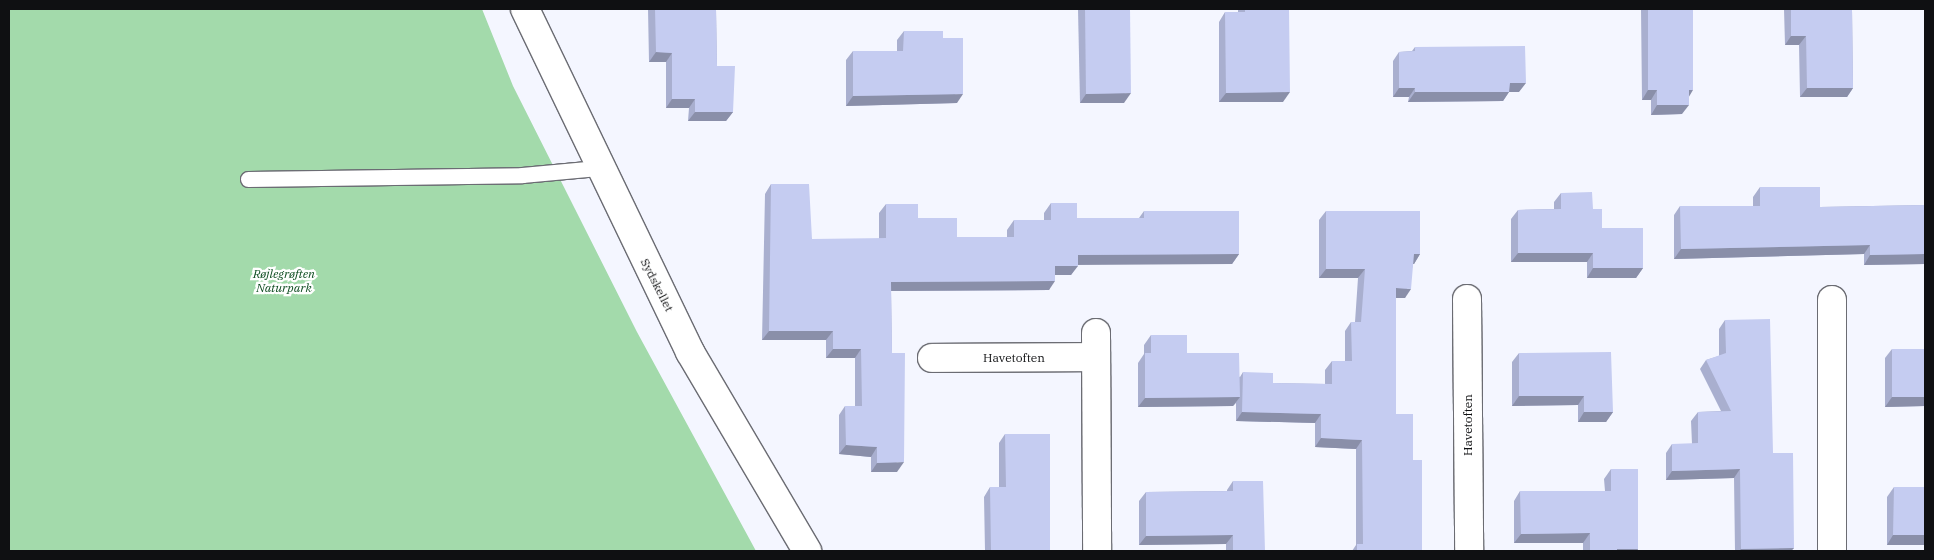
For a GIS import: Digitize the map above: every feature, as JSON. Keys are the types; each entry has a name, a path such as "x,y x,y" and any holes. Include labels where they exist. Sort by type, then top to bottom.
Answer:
{"street":[{"name":"Sydskellet","path":"524,9 598,168 690,352 807,551"},
{"name":"Havetoften","path":"1467,299 1469,551"},
{"path":"1832,300 1832,551"},
{"name":"Havetoften","path":"932,358 1096,345 1097,551"}],"lane":[{"path":"248,179 522,175 598,168"}],"green space":[{"name":"Røjlegrøften Naturpark","path":"9,9 482,9 513,86 637,332 756,551 9,551"}],"building":[{"path":"655,9 716,9 717,66 735,66 733,112 695,112 695,99 672,99 672,53 656,52"},
{"path":"1085,9 1130,9 1131,93 1086,94"},
{"path":"1245,9 1289,9 1290,92 1226,93 1225,12 1245,12"},
{"path":"1648,9 1693,9 1693,90 1689,90 1689,105 1657,105 1657,90 1648,90"},
{"path":"1791,9 1852,9 1853,88 1807,88 1806,36 1791,36"},
{"path":"904,31 943,31 943,38 963,38 963,94 853,96 853,51 903,51"},
{"path":"1525,46 1526,83 1510,83 1509,92 1415,92 1415,88 1399,88 1399,52 1415,51 1415,47"},
{"path":"771,184 809,184 812,239 886,238 886,204 918,204 918,218 957,218 957,237 1014,237 1014,220 1051,220 1051,203 1077,203 1077,218 1144,218 1144,211 1239,211 1239,254 1078,255 1078,266 1055,266 1055,281 891,282 892,353 905,353 904,462 877,463 877,447 846,445 845,406 862,406 861,349 833,349 833,331 769,331"},
{"path":"1760,187 1820,187 1820,207 1925,205 1925,254 1870,255 1870,245 1681,249 1680,206 1760,206"},
{"path":"1592,192 1593,209 1602,209 1602,228 1643,228 1643,268 1593,268 1593,253 1518,253 1518,210 1561,209 1561,193"},
{"path":"1326,211 1420,211 1420,254 1414,254 1411,289 1396,288 1396,414 1413,414 1413,460 1422,460 1422,551 1357,551 1357,544 1363,544 1362,440 1321,438 1321,414 1242,412 1243,372 1273,373 1273,383 1332,384 1332,361 1352,361 1351,322 1361,322 1365,269 1326,269"},
{"path":"1770,319 1773,453 1793,453 1794,548 1741,549 1740,469 1672,471 1672,444 1698,443 1698,412 1731,411 1706,360 1726,353 1725,320"},
{"path":"1151,335 1187,335 1187,353 1239,353 1240,397 1145,398 1145,353 1151,353"},
{"path":"1892,349 1925,349 1925,397 1892,397"},
{"path":"1611,352 1613,412 1584,412 1584,396 1519,396 1519,353"},
{"path":"1005,434 1050,434 1050,551 991,550 990,487 1006,487"},
{"path":"1611,469 1638,469 1638,549 1590,551 1590,533 1521,534 1520,491 1611,491"},
{"path":"1233,481 1263,481 1265,551 1233,551 1233,535 1146,536 1146,492 1233,491"},
{"path":"1894,487 1925,487 1925,535 1893,535"}]}
